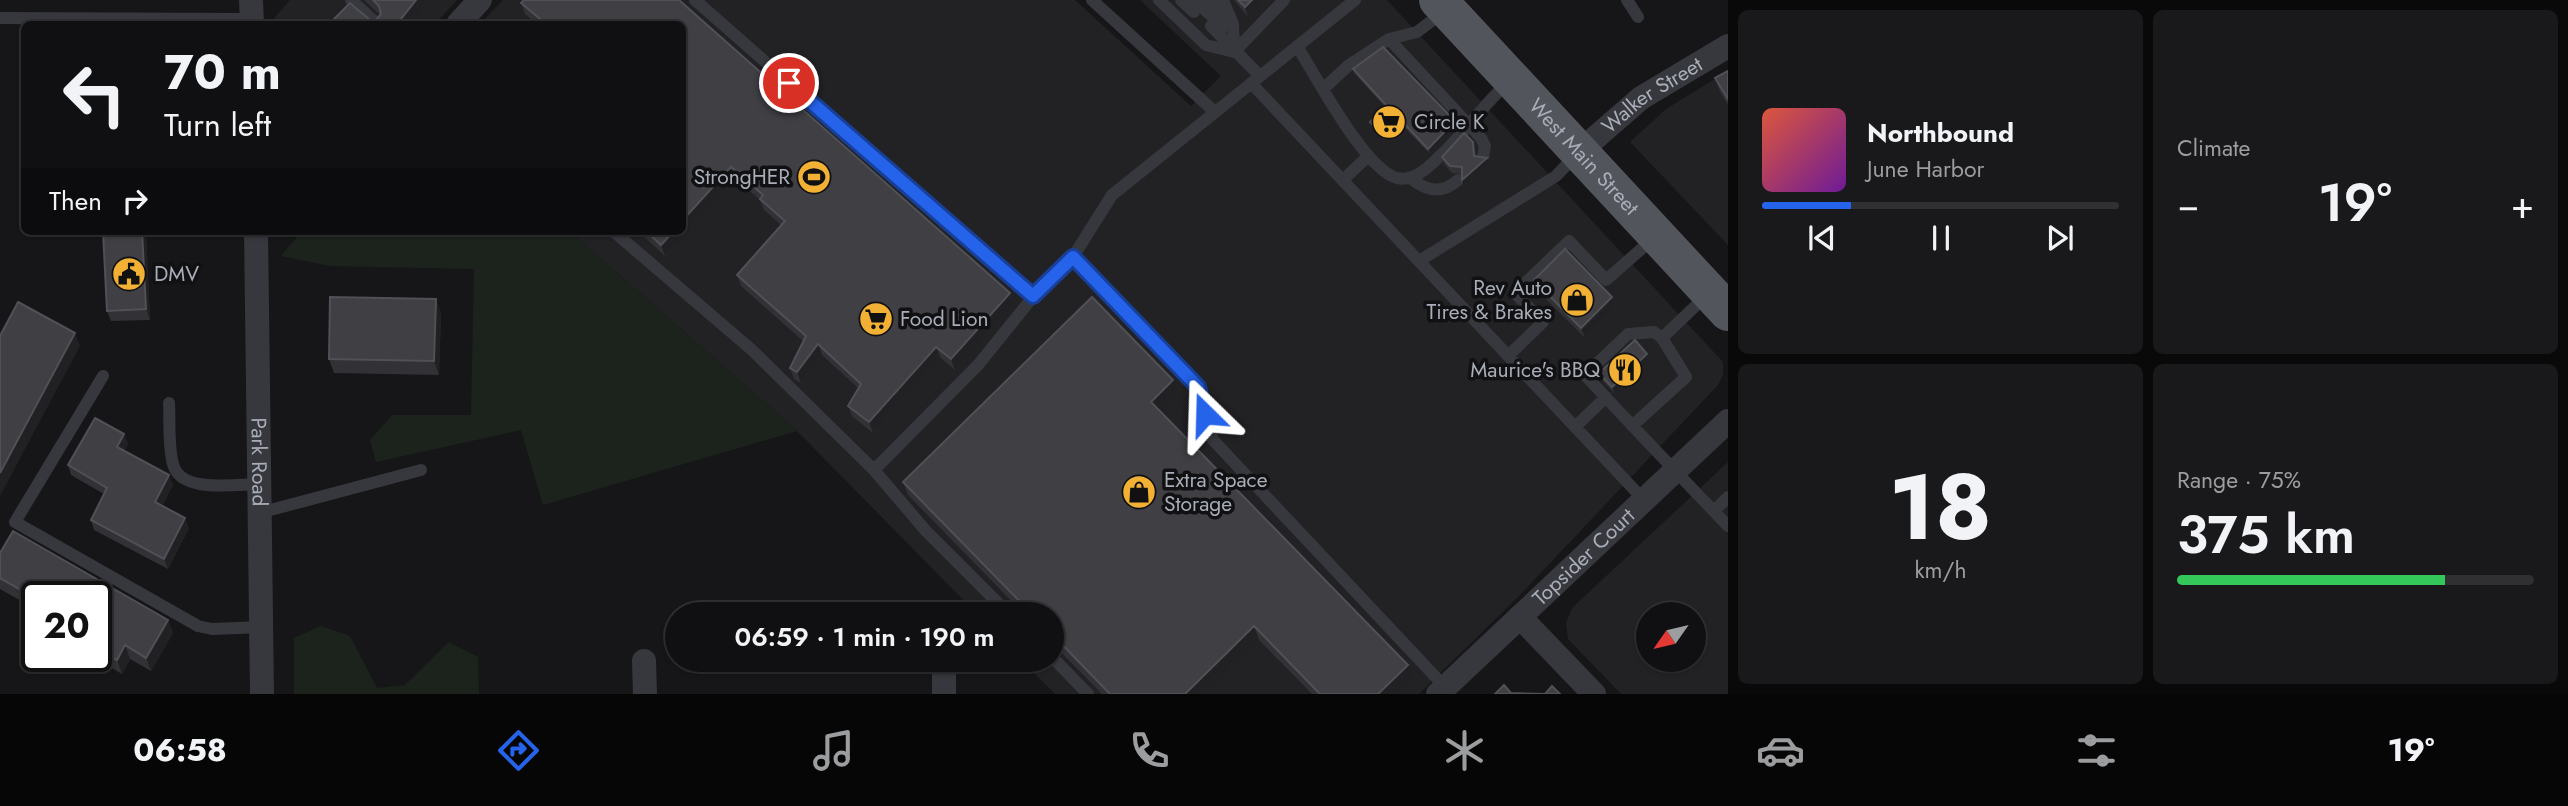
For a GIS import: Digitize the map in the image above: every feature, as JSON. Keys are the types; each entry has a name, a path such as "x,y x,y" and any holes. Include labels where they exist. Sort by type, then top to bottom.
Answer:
{"main road":[{"name":"West Main Street","path":"1442,5 1719,302"}],"street":[{"path":"461,21 480,0"},
{"name":"Walker Street","path":"1579,152 1641,98 1728,46"},
{"name":"Park Road","path":"256,235 262,694"},
{"name":"Topsider Court","path":"1441,691 1728,421"},
{"path":"1520,617 1594,694"},
{"path":"644,661 645,694"},
{"path":"944,672 944,694"}],"lane":[{"path":"351,0 374,21"},
{"path":"695,0 1033,296"},
{"path":"1092,0 1214,112"},
{"path":"1159,0 1206,45 1234,52"},
{"path":"1181,0 1215,19 1234,52"},
{"path":"1208,0 1218,9 1234,52"},
{"path":"1223,0 1233,24 1234,52"},
{"path":"1234,52 1284,0"},
{"path":"874,470 978,365 1033,296 1073,257 1112,195 1356,0"},
{"path":"1627,0 1637,17"},
{"path":"1324,89 1349,65 1389,39 1417,32 1442,5"},
{"path":"0,18 252,14"},
{"path":"1211,26 1343,180 1644,500"},
{"path":"1389,39 1471,127 1485,146 1483,157"},
{"path":"1297,46 1367,157 1396,178 1410,178 1437,159 1471,127 1485,102 1511,79"},
{"path":"1419,261 1556,176 1579,152"},
{"path":"1343,180 1367,157"},
{"path":"1410,178 1421,186 1437,191 1449,188 1458,180"},
{"path":"618,235 751,350 874,470 926,531 997,602"},
{"path":"1508,356 1543,322 1515,293 1569,242 1606,280 1657,235"},
{"path":"1073,257 1198,387 1213,440 1441,691"},
{"path":"1662,338 1719,302"},
{"path":"1632,426 1686,377 1662,338 1654,332 1628,334 1585,375 1632,426 1728,526"},
{"path":"103,376 15,522 198,626 212,629 261,626"},
{"path":"1575,427 1606,397"},
{"path":"169,403 173,466 182,479 199,484 258,484"},
{"path":"259,513 421,470"},
{"path":"1714,511 1728,498"},
{"path":"1064,669 1088,694"}],"shaded area":[{"path":"290,0 457,0 438,21 275,21 275,17"},
{"path":"503,0 1075,0 1191,106 1221,76 1140,0 1387,0 1723,362 1723,375 1718,385 1520,595 1419,694 1055,694 1033,672 1064,672 1064,602 965,602 797,431 574,235 686,235 686,21 483,21"},
{"path":"1728,71 1728,245 1630,142 1666,109"},
{"path":"299,235 574,235 797,431 543,505 521,430 376,462 370,440 392,415 471,415 474,269 330,266 281,256"},
{"path":"1728,462 1728,694 1621,694 1568,639 1566,623 1572,608"},
{"path":"321,626 350,636 377,688 405,685 449,642 478,657 479,694 294,694 294,638"}],"building":[{"path":"373,0 416,0 399,21 332,21 350,3 370,20 376,20 381,14 379,6"},
{"path":"524,0 679,0 1010,293 951,359 936,347 869,422 848,406 861,384 818,344 797,372 790,368 806,336 737,275 785,221 760,199 763,195 731,167 686,217 686,21 542,21 521,3"},
{"path":"1238,0 1252,0 1245,7"},
{"path":"1383,47 1455,121 1428,149 1400,119 1382,135 1370,122 1387,106 1353,69"},
{"path":"1728,71 1728,99 1715,78"},
{"path":"1464,133 1473,142 1474,156 1487,158 1462,180 1462,167 1450,166 1442,157"},
{"path":"103,235 142,235 146,309 107,311"},
{"path":"650,235 670,235 661,245"},
{"path":"1565,249 1612,297 1581,328 1534,280"},
{"path":"330,297 436,299 434,361 329,359"},
{"path":"1092,297 1173,380 1151,402 1408,665 1378,694 1320,694 1254,626 1185,694 1110,694 1064,646 1064,602 1020,602 903,482"},
{"path":"18,302 75,333 0,473 0,336"},
{"path":"1635,340 1647,354 1612,387 1599,373"},
{"path":"95,418 124,434 117,447 169,475 155,502 185,518 164,559 91,520 107,488 68,465"},
{"path":"13,531 100,581 21,581 21,590 0,578 0,553"},
{"path":"112,588 168,620 146,658 125,645 117,660 112,657"},
{"path":"1504,685 1511,693 1545,694 1495,694"},
{"path":"1552,686 1560,694 1545,694"}],"place":[{"name":"Circle K","path":"1389,122"},
{"name":"StrongHER","path":"814,177"},
{"name":"DMV","path":"129,274"},
{"name":"Rev Auto Tires & Brakes","path":"1577,300"},
{"name":"Food Lion","path":"876,319"},
{"name":"Maurice's BBQ","path":"1625,370"},
{"name":"Extra Space Storage","path":"1139,492"}],"route":[{"path":"789,83 1033,296 1073,257 1198,387 1205,414"}]}
